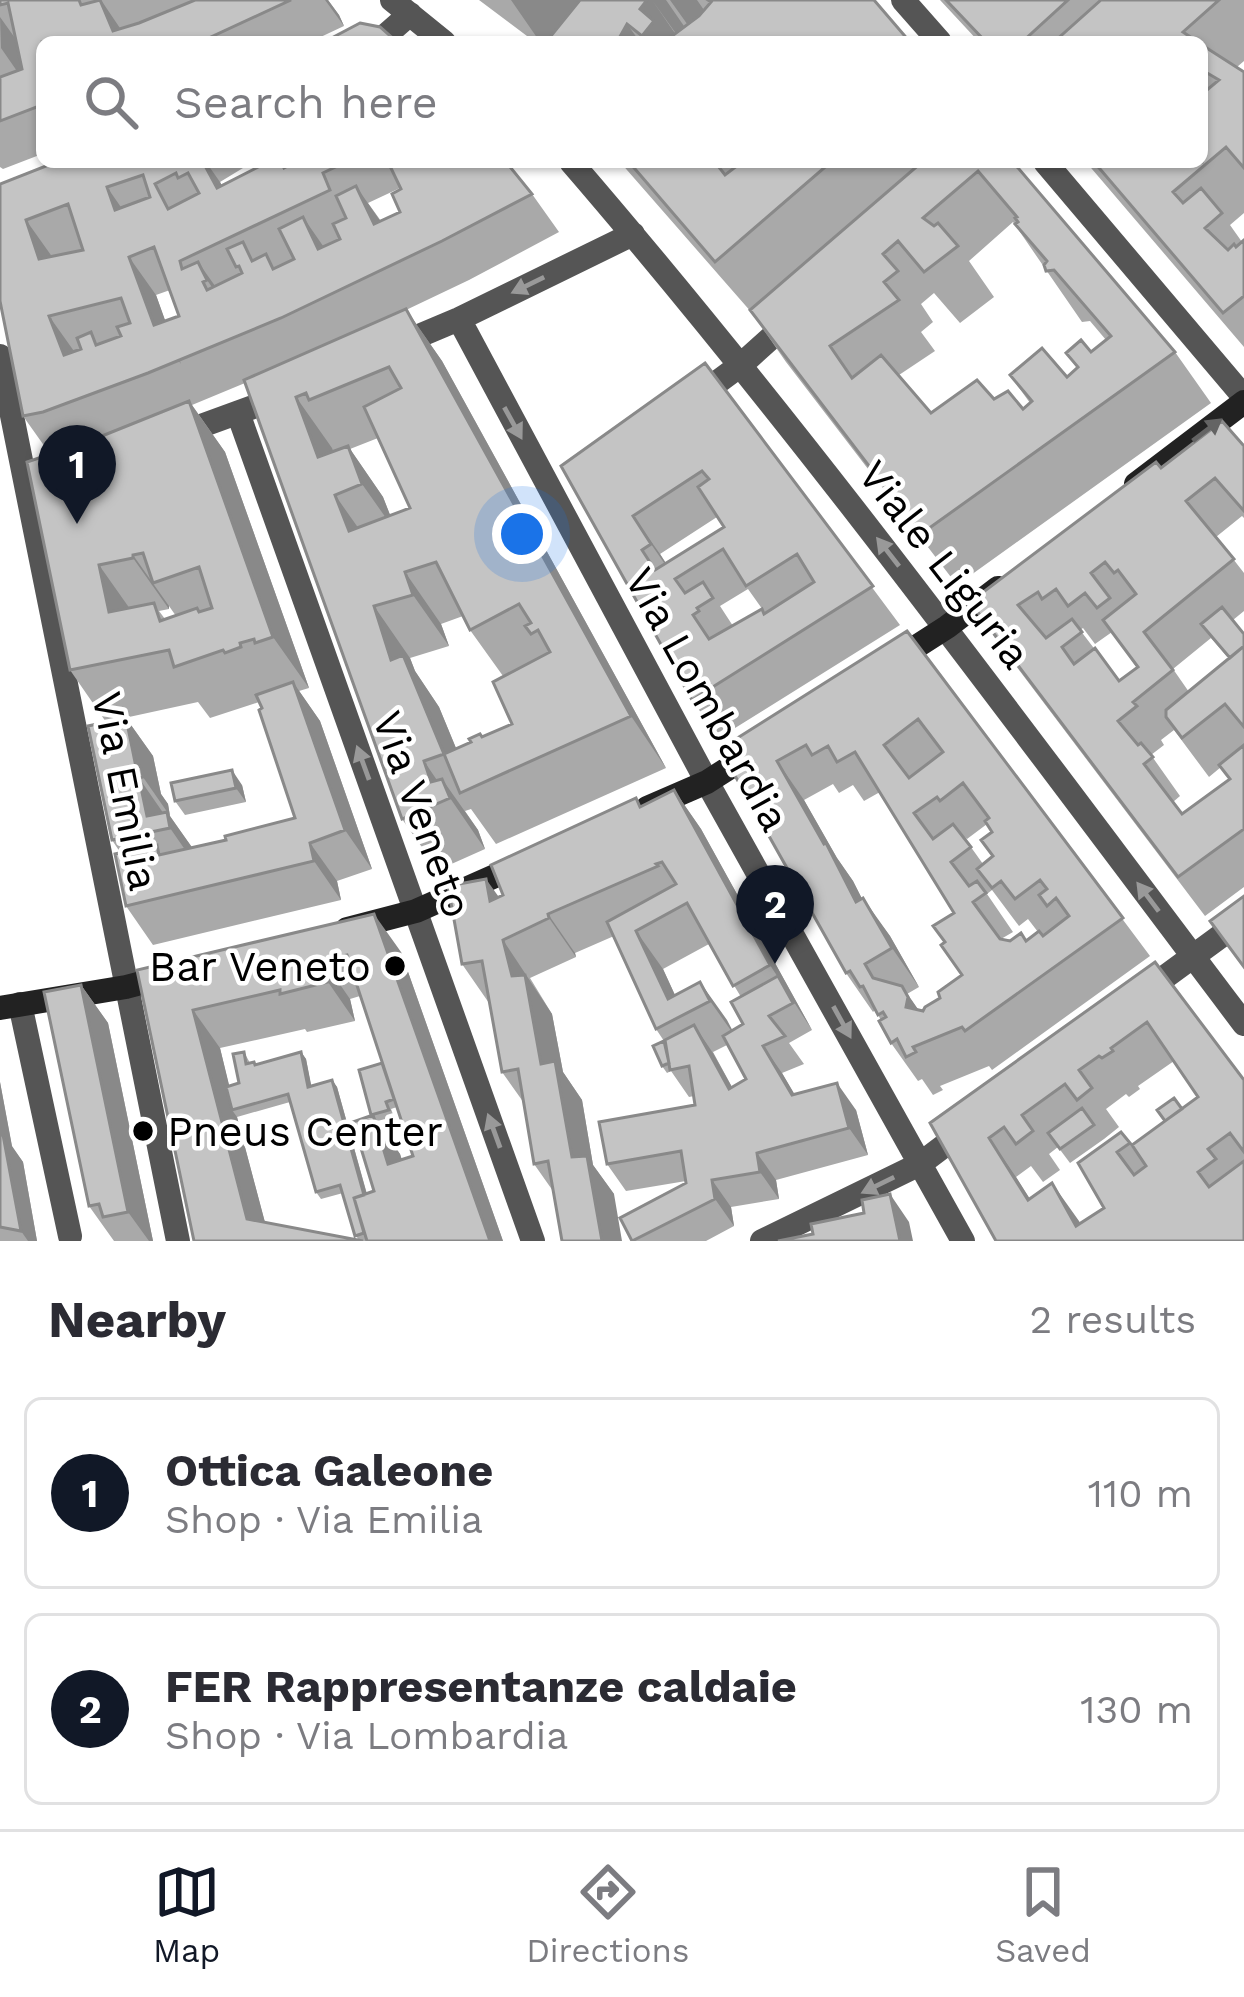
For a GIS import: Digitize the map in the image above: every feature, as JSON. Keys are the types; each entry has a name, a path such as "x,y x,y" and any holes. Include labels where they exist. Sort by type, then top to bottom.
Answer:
{"street":[{"path":"903,0 935,36"},
{"path":"382,36 401,7 437,36"},
{"name":"Viale Liguria","path":"576,168 742,364 1244,1024"},
{"path":"1050,168 1244,400 1117,498"},
{"path":"370,357 633,233"},
{"path":"680,410 742,364 808,304"},
{"name":"Via Lombardia","path":"458,319 562,492 707,782 963,1241"},
{"name":"Via Emilia","path":"0,356 37,484 126,987 178,1241"},
{"path":"153,443 282,394"},
{"name":"Via Veneto","path":"238,413 533,1241"},
{"path":"0,494 37,484"},
{"path":"870,677 1027,567"},
{"path":"634,814 707,782 773,739"},
{"path":"327,934 416,911 547,853"},
{"path":"1120,1011 1244,919"},
{"path":"70,1236 10,1006 126,987 193,969"},
{"path":"762,1241 920,1164 993,1108"}],"building":[{"path":"0,0 79,0 81,5 100,0 113,31 195,0 291,0 213,36 36,36 36,107 0,121 0,77 22,69 8,3 0,5"},
{"path":"580,0 647,0 640,9 654,21 642,36 627,24 620,36 551,36"},
{"path":"708,0 874,0 905,36 672,36 711,2"},
{"path":"946,0 1068,0 1029,36 980,36"},
{"path":"1101,0 1219,0 1183,32 1189,36 1061,36"},
{"path":"360,23 380,27 390,36 335,36"},
{"path":"1208,49 1244,72 1244,168 1226,147 1208,162 1208,89 1219,80 1208,74"},
{"path":"41,168 206,168 217,188 256,168 333,168 323,173 330,190 180,261 182,269 198,262 207,290 242,273 227,249 243,242 252,261 266,254 273,269 294,259 279,229 303,217 318,249 340,239 333,224 346,218 336,196 356,186 374,224 400,212 392,194 401,189 391,168 511,168 532,194 281,318 43,412 23,416 0,301 0,184","holes":["176,173 178,178 188,173 199,193 168,209 155,184","143,175 150,197 115,210 107,187","68,204 83,250 39,259 26,220","154,247 179,316 154,325 129,257","121,298 130,323 117,327 121,336 96,345 91,332 77,338 81,349 64,355 49,316"]},
{"path":"634,168 720,168 725,175 734,168 824,168 715,262"},
{"path":"915,168 1018,168 1175,352 921,534 750,310","holes":["978,171 1047,261 1046,271 1054,270 1111,336 1091,352 1081,340 1066,353 1078,367 1067,377 1042,348 1010,375 1032,401 1023,409 1008,391 994,399 977,380 931,413 881,355 852,378 830,346 899,300 884,282 898,271 883,254 898,241 924,272 958,246 938,223 934,226 923,218"]},
{"path":"1099,168 1201,168 1173,192 1183,203 1201,188 1222,213 1205,228 1228,250 1244,240 1244,296 1223,313"},
{"path":"406,309 631,716 460,793 444,754 424,761 431,782 442,779 450,798 402,819 244,380","holes":["389,367 401,388 364,407 410,508 349,531 335,495 362,484 348,446 318,457 296,397 306,393 309,400","436,562 470,630 519,604 531,623 525,626 531,634 538,630 550,652 493,682 512,724 480,734 444,754 403,655 391,660 374,606 413,595 405,572"]},
{"path":"705,363 873,586 692,700 561,466","holes":["702,471 709,479 698,487 724,527 655,570 642,550 651,544 633,516","723,549 746,586 797,554 814,582 764,614 762,609 709,639 693,615 713,598 703,582 685,593 675,579"]},
{"path":"189,401 273,637 240,643 241,647 225,653 174,667 169,650 70,670 27,462","holes":["143,553 153,583 199,567 212,608 199,612 197,608 160,621 154,603 109,612 99,565"]},
{"path":"1222,421 1244,446 1244,511 1215,478 1186,501 1234,559 1144,632 1173,670 1133,702 1137,706 1118,721 1153,757 1144,764 1182,814 1230,779 1219,765 1244,745 1244,829 1178,877 970,602 1156,462 1161,468","holes":["1105,562 1114,573 1118,570 1136,594 1103,620 1138,667 1119,681 1095,648 1074,664 1062,647 1082,632 1072,619 1046,638 1018,605 1038,592 1042,599 1056,589 1068,606 1085,593 1097,608 1110,598 1091,573"]},
{"path":"1222,607 1244,634 1244,646 1230,658 1201,624"},
{"path":"907,631 1123,918 965,1031 962,1027 913,1047 916,1052 906,1057 897,1039 891,1043 879,1021 886,1017 883,1012 878,1015 863,986 850,971 846,973 720,749","holes":["918,719 943,752 909,778 884,745","806,745 812,755 828,746 837,762 855,752 954,913 933,926 962,975 938,992 940,998 923,1011 906,1007 908,997 902,986 873,978 865,964 892,948 863,898 856,902 777,761","963,783 989,818 985,821 992,832 981,840 993,856 977,869 992,888 1001,881 1015,899 1040,880 1047,889 1039,895 1047,906 1056,898 1069,916 1043,936 1039,931 1026,941 1021,933 1010,941 1000,939 973,902 986,893 977,881 969,886 951,862 971,847 953,824 933,839 914,813 937,797 940,801"]},
{"path":"1244,646 1244,727 1225,704 1182,738 1166,710"},
{"path":"293,682 345,830 310,843 314,861 126,906 115,854 157,845 159,855 295,818 256,695"},
{"path":"126,718 136,767 141,766 147,816 167,812 170,828 112,840 88,726"},
{"path":"232,770 236,788 175,801 171,783"},
{"path":"674,790 770,965 733,986 687,903 636,931 668,999 700,982 710,1001 656,1029 607,922 676,884 662,862 503,940 512,976 525,975 541,1064 555,1061 572,1157 587,1156 602,1241 562,1241 548,1161 534,1164 518,1069 502,1072 482,961 462,964 448,886 486,879 490,901 503,895 491,865 636,798 640,807"},
{"path":"1244,896 1244,967 1210,921"},
{"path":"374,914 490,1241 367,1241 354,1198 374,1191 353,1122 373,1115 388,1164 413,1156 347,955 323,960 328,982 193,1010 247,1219 363,1241 194,1241 137,970"},
{"path":"1155,962 1244,1080 1244,1152 1230,1133 1208,1149 1216,1159 1198,1172 1209,1187 1244,1161 1244,1241 996,1241 930,1123","holes":["1147,1022 1198,1097 1132,1145 1146,1166 1134,1175 1117,1152 1130,1143 1121,1132 1078,1163 1104,1208 1076,1226 1052,1183 1028,1200 989,1138 1004,1127 1016,1144 1033,1131 1022,1115 1065,1084 1077,1100 1092,1088 1079,1070 1113,1051"]},
{"path":"778,976 793,1003 769,1016 785,1036 763,1046 792,1095 837,1083 849,1128 757,1153 760,1172 712,1180 715,1199 632,1241 620,1218 686,1183 681,1151 607,1164 599,1122 695,1105 689,1066 670,1070 665,1040 694,1025 729,1089 746,1079 723,1036 743,1024 731,1002"},
{"path":"81,985 128,1212 103,1217 99,1204 89,1206 44,992"},
{"path":"664,1041 669,1063 662,1066 653,1046"},
{"path":"244,1052 246,1064 255,1065 301,1052 308,1087 332,1080 364,1195 354,1198 364,1233 355,1236 340,1185 316,1192 288,1094 232,1110 226,1087 239,1083 233,1054"},
{"path":"382,1063 394,1099 386,1102 389,1110 371,1115 359,1070"},
{"path":"1174,1098 1182,1109 1165,1121 1157,1110"},
{"path":"1082,1108 1094,1125 1060,1149 1048,1133"},
{"path":"3,1135 21,1231 0,1227"},
{"path":"890,1194 900,1241 778,1241 813,1234 811,1224 864,1213 862,1200"}],"place":[{"name":"Ottica Galeone","path":"77,524"},
{"name":"FER Rappresentanze caldaie","path":"775,964"},
{"name":"Bar Veneto","path":"395,966"},
{"name":"Pneus Center","path":"143,1131"}]}
